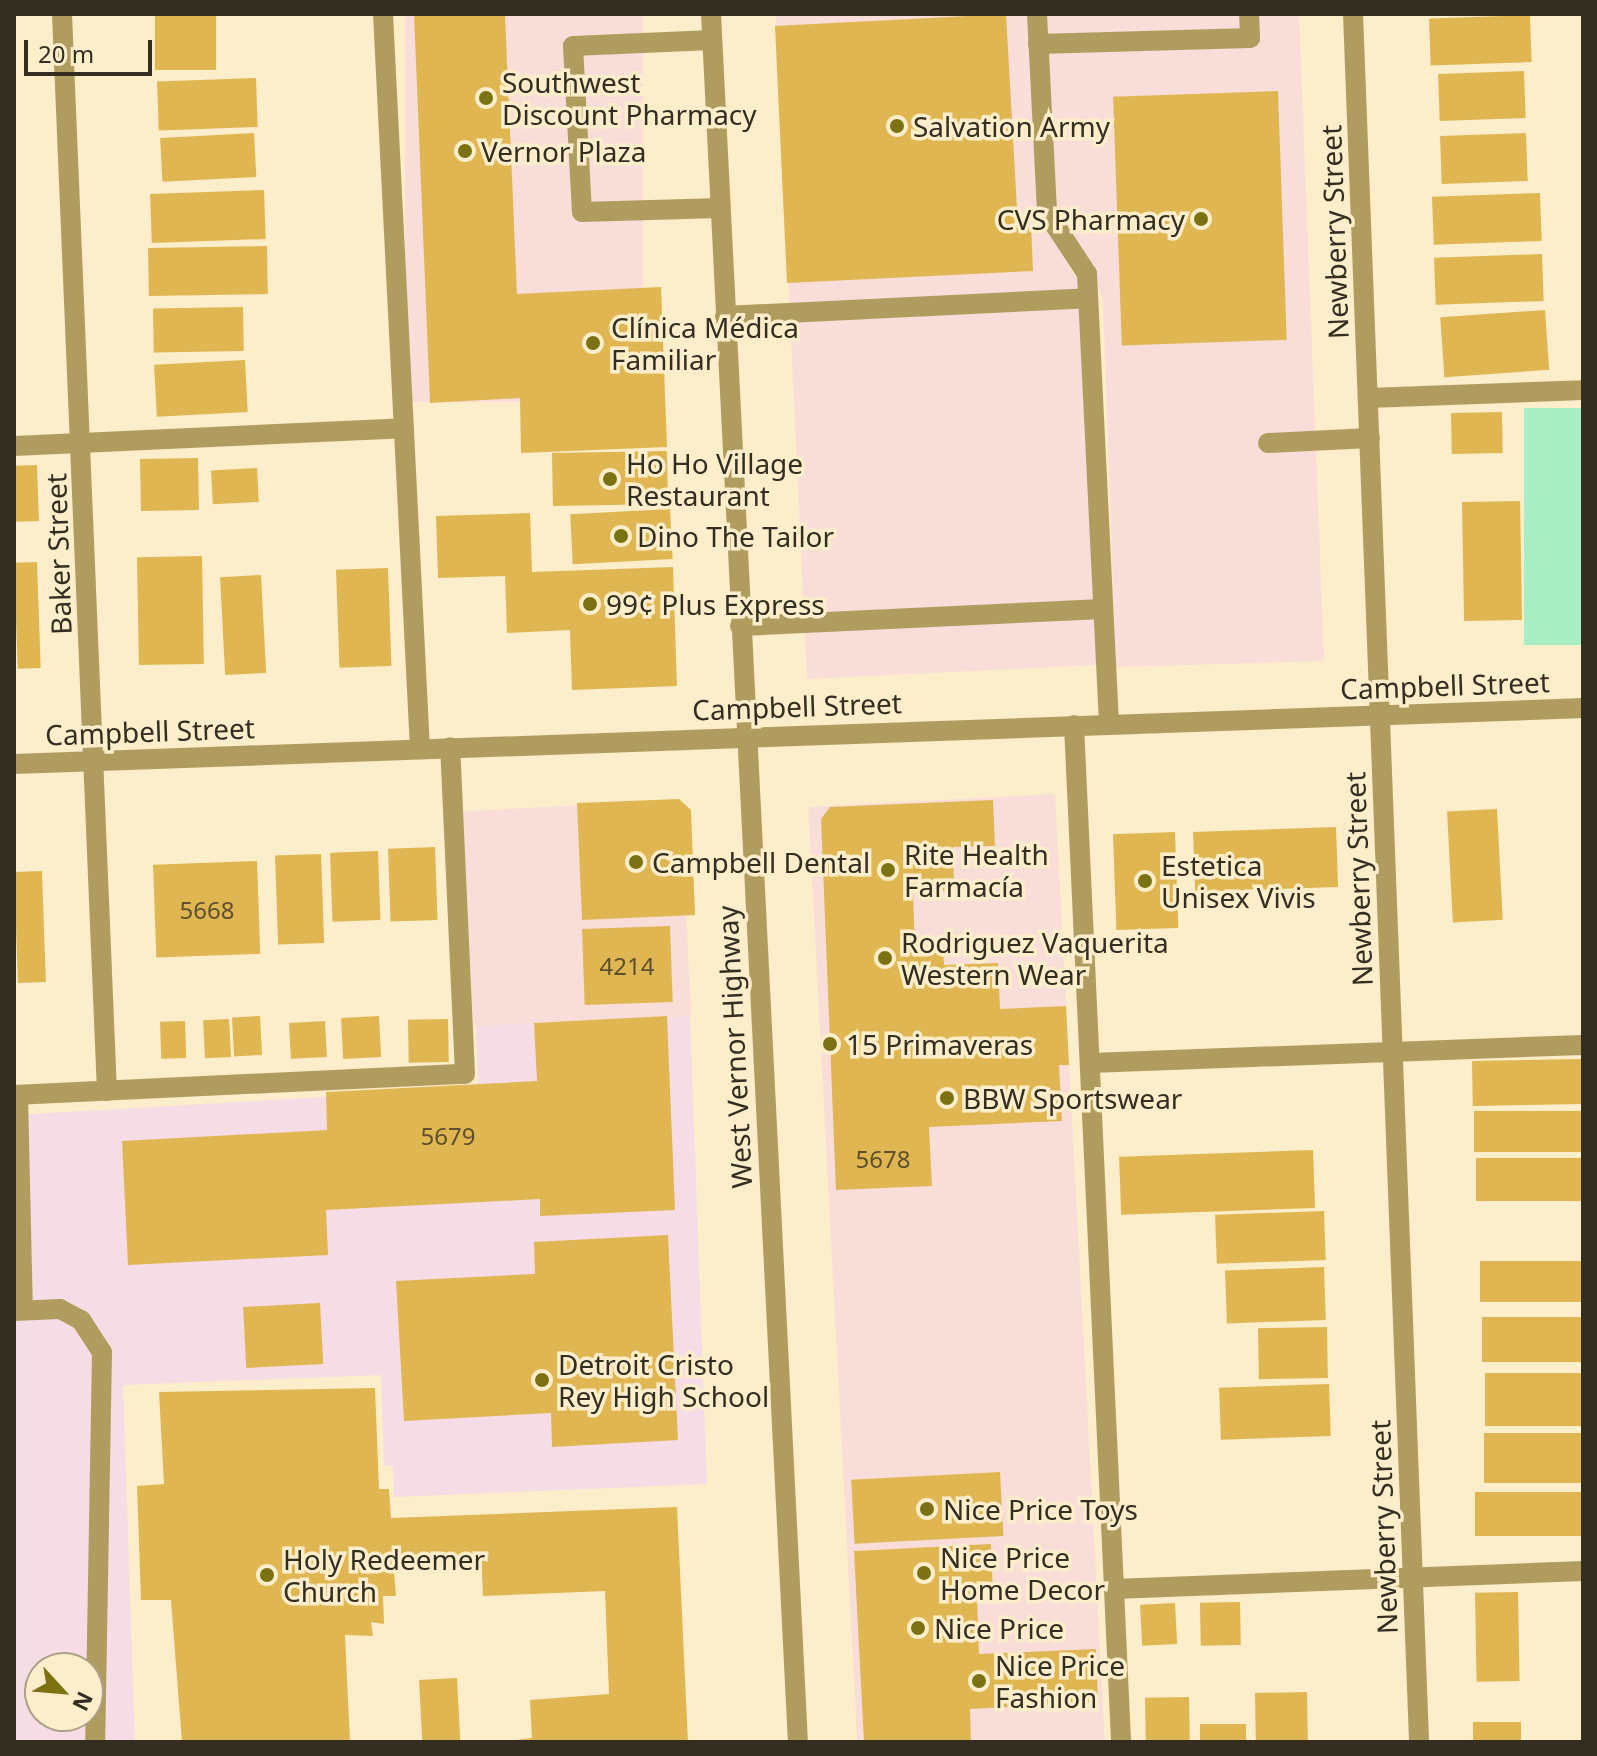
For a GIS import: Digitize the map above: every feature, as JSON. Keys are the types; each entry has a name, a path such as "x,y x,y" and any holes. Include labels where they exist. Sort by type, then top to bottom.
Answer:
{"street":[{"name":"Baker Street","path":"62,14 107,1091"},
{"path":"383,14 420,749"},
{"name":"West Vernor Highway","path":"711,14 798,1742"},
{"path":"1037,14 1047,213 1087,274 1109,724"},
{"path":"1038,44 1250,38 1249,14"},
{"name":"Newberry Street","path":"1353,14 1419,1742"},
{"path":"712,40 573,46 582,212 720,208"},
{"path":"725,316 1088,298"},
{"path":"1368,398 1583,390"},
{"path":"14,446 404,428"},
{"path":"1268,443 1370,438"},
{"path":"740,626 1103,609"},
{"name":"Campbell Street","path":"14,764 1583,708"},
{"path":"1074,725 1121,1742"},
{"path":"95,1742 102,1352 81,1320 60,1309 19,1310 16,1095 465,1074 450,747"},
{"path":"1090,1063 1583,1045"},
{"path":"1114,1589 1583,1571"}],"shaded area":[{"path":"405,14 643,14 643,402 405,402"},
{"path":"776,14 1029,14 1039,215 1081,287 1097,665 807,679"},
{"path":"1044,14 1299,14 1324,661 1116,667 1103,298 1046,203"},
{"path":"1055,794 1105,1742 857,1742 808,807"},
{"path":"680,800 691,1016 474,1027 462,811"},
{"name":"Detroit Cristo Rey High School","path":"690,1016 707,1484 394,1497 393,1466 384,1466 381,1375 123,1385 135,1742 14,1742 14,1115 478,1088 476,1026"}],"green space":[{"path":"1524,408 1583,408 1583,645 1524,645"}],"building":[{"path":"155,14 216,14 216,70 155,70"},
{"name":"Vernor Plaza","path":"414,14 505,14 517,294 661,287 667,447 521,453 520,398 430,403"},
{"name":"Salvation Army","path":"1006,14 1018,227 1031,226 1033,271 787,283 775,26"},
{"path":"1530,15 1532,62 1431,65 1429,19"},
{"path":"1524,71 1526,118 1440,121 1438,74"},
{"path":"256,78 258,127 159,130 157,81"},
{"name":"CVS Pharmacy","path":"1278,91 1287,340 1122,346 1113,97"},
{"path":"254,133 256,177 162,182 160,138"},
{"path":"1526,133 1528,181 1442,184 1440,136"},
{"path":"264,190 266,239 152,243 150,194"},
{"path":"1540,193 1542,241 1434,245 1432,197"},
{"path":"267,246 268,294 149,296 148,248"},
{"path":"1542,254 1544,301 1436,305 1434,258"},
{"path":"243,307 244,351 154,353 153,309"},
{"path":"1545,310 1549,370 1444,377 1440,317"},
{"path":"245,360 248,412 157,417 154,365"},
{"path":"1502,412 1503,453 1452,454 1451,413"},
{"name":"Ho Ho Village Restaurant","path":"667,451 668,504 553,506 552,453"},
{"path":"198,458 199,510 141,511 140,459"},
{"path":"37,465 39,521 16,522 14,466"},
{"path":"257,468 259,502 213,504 211,470"},
{"path":"1520,501 1522,620 1464,621 1462,502"},
{"name":"Dino The Tailor","path":"670,509 673,559 573,564 570,514"},
{"name":"99¢ Plus Express","path":"530,513 532,572 673,567 677,686 572,690 570,630 507,633 505,576 438,578 436,516"},
{"path":"202,556 204,664 139,665 137,557"},
{"path":"37,562 41,668 18,669 14,563"},
{"path":"388,568 391,666 339,668 336,570"},
{"path":"261,575 266,673 225,675 220,577"},
{"name":"Campbell Dental","path":"679,799 691,810 695,915 582,920 577,803"},
{"path":"993,800 995,846 953,847 954,890 913,892 915,949 943,948 944,965 998,963 1000,1009 1066,1006 1069,1065 1059,1065 1062,1121 929,1127 932,1186 836,1190 821,819 830,807"},
{"path":"1497,809 1503,920 1453,922 1447,812"},
{"path":"1336,827 1338,887 1195,892 1193,832"},
{"name":"Estetica Unisex Vivis","path":"1175,832 1178,928 1116,930 1113,834"},
{"path":"435,847 438,920 391,922 388,849"},
{"path":"378,851 380,920 332,922 330,853"},
{"path":"321,854 324,943 278,945 275,856"},
{"path":"257,861 260,954 156,958 153,865"},
{"path":"42,871 46,982 18,983 14,872"},
{"path":"670,926 673,1002 585,1005 582,929"},
{"path":"260,1016 262,1055 234,1056 232,1017"},
{"path":"379,1016 381,1057 343,1059 341,1018"},
{"path":"667,1016 675,1210 540,1216 540,1199 326,1210 328,1255 128,1265 122,1141 327,1130 326,1092 537,1081 534,1023"},
{"path":"229,1019 231,1057 205,1058 203,1020"},
{"path":"448,1019 449,1062 409,1063 408,1020"},
{"path":"185,1021 186,1058 161,1059 160,1022"},
{"path":"325,1021 327,1057 291,1059 289,1023"},
{"path":"1582,1059 1583,1104 1473,1106 1472,1061"},
{"path":"1474,1111 1583,1111 1583,1152 1474,1152"},
{"path":"1313,1150 1315,1208 1121,1215 1119,1157"},
{"path":"1476,1158 1583,1158 1583,1201 1476,1201"},
{"path":"1324,1211 1326,1260 1217,1264 1215,1215"},
{"path":"668,1235 678,1440 552,1447 551,1413 404,1421 396,1281 535,1274 534,1242"},
{"path":"1480,1261 1583,1261 1583,1302 1480,1302"},
{"path":"1324,1267 1326,1320 1227,1323 1225,1270"},
{"path":"320,1303 323,1364 246,1368 243,1307"},
{"path":"1482,1317 1583,1317 1583,1362 1482,1362"},
{"path":"1327,1327 1328,1378 1259,1379 1258,1328"},
{"path":"1485,1373 1583,1373 1583,1426 1485,1426"},
{"path":"1329,1384 1331,1436 1221,1440 1219,1388"},
{"name":"Holy Redeemer Church","path":"375,1388 379,1489 389,1489 391,1518 677,1507 688,1742 499,1742 532,1738 530,1700 609,1694 605,1591 483,1596 481,1554 393,1560 396,1596 383,1596 384,1624 371,1622 373,1636 345,1635 350,1742 182,1742 171,1600 141,1600 137,1486 164,1484 159,1392"},
{"path":"1484,1433 1583,1433 1583,1483 1484,1483"},
{"name":"Nice Price Toys","path":"1000,1472 1003,1536 855,1544 851,1480"},
{"path":"1475,1492 1583,1492 1583,1536 1475,1536"},
{"path":"991,1544 993,1596 977,1596 979,1654 1096,1649 1098,1702 970,1709 971,1742 864,1742 854,1551"},
{"path":"1518,1592 1520,1681 1477,1682 1475,1593"},
{"path":"1240,1602 1241,1645 1201,1646 1200,1603"},
{"path":"1175,1603 1177,1644 1142,1646 1140,1605"},
{"name":"Holy Redeemer Church","path":"457,1678 460,1742 422,1742 419,1680"},
{"path":"1307,1692 1308,1742 1256,1742 1255,1693"},
{"path":"1189,1697 1190,1742 1146,1742 1145,1698"},
{"path":"1473,1722 1521,1722 1521,1742 1473,1742"},
{"path":"1200,1724 1246,1724 1246,1742 1200,1742"}],"place":[{"name":"Southwest Discount Pharmacy","path":"486,98"},
{"name":"Salvation Army","path":"897,126"},
{"name":"Vernor Plaza","path":"465,151"},
{"name":"CVS Pharmacy","path":"1201,219"},
{"name":"Clínica Médica Familiar","path":"593,343"},
{"name":"Ho Ho Village Restaurant","path":"610,479"},
{"name":"Dino The Tailor","path":"621,536"},
{"name":"99¢ Plus Express","path":"590,604"},
{"name":"Campbell Dental","path":"636,862"},
{"name":"Rite Health Farmacía","path":"888,870"},
{"name":"Estetica Unisex Vivis","path":"1145,881"},
{"name":"Rodriguez Vaquerita Western Wear","path":"885,958"},
{"name":"15 Primaveras","path":"830,1044"},
{"name":"BBW Sportswear","path":"947,1098"},
{"name":"Detroit Cristo Rey High School","path":"542,1380"},
{"name":"Nice Price Toys","path":"927,1509"},
{"name":"Nice Price Home Decor","path":"924,1573"},
{"name":"Holy Redeemer Church","path":"267,1575"},
{"name":"Nice Price","path":"918,1628"},
{"name":"Nice Price Fashion","path":"979,1681"}]}
